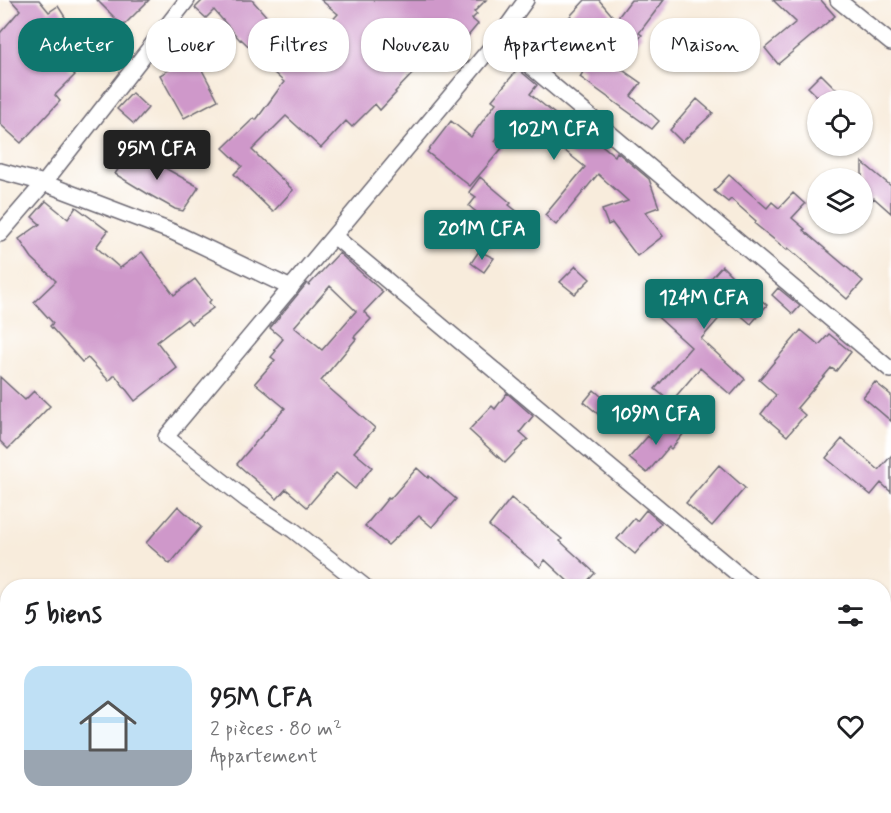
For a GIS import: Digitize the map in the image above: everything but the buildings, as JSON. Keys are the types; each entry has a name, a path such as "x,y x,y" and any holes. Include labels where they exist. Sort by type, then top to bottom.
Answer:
{"street":[{"path":"0,234 44,183 186,0"},
{"path":"513,18 526,0"},
{"path":"837,0 891,43"},
{"path":"355,579 293,530 247,500 166,437 483,57"},
{"path":"537,72 891,370"},
{"path":"0,171 44,183 173,232 291,288"},
{"path":"334,236 744,579"}]}
